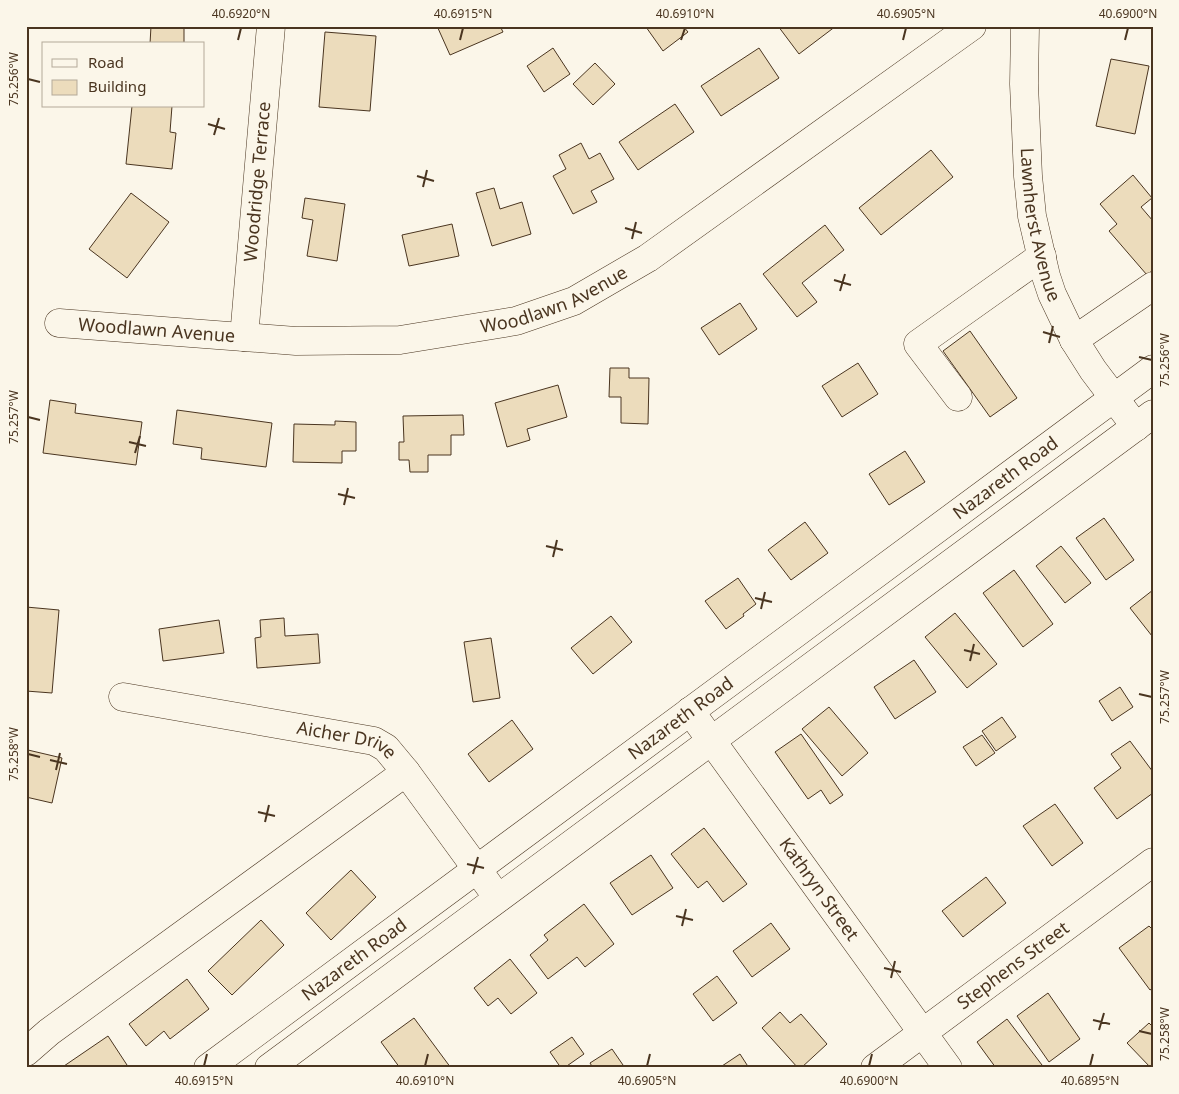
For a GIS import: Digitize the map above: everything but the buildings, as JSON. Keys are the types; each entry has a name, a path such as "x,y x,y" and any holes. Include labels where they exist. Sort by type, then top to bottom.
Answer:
{"main road":[{"name":"Woodridge Terrace","path":"244,338 271,26"},
{"name":"Woodlawn Avenue","path":"59,323 296,341 400,340 516,321 574,301 648,258 972,26"},
{"name":"Lawnherst Avenue","path":"1025,26 1024,84 1028,176 1032,216 1052,294 1074,340 1093,370 1114,398 1144,421"},
{"path":"958,397 918,344 1042,256"},
{"path":"1074,340 1153,286"},
{"name":"Nazareth Road","path":"208,1068 1153,369"},
{"name":"Nazareth Road","path":"269,1068 1144,421"},
{"name":"Aicher Drive","path":"123,697 374,741 386,748 406,772 498,898"},
{"name":"Kathryn Street","path":"690,711 948,1068"},
{"path":"26,1052 48,1032 406,772"},
{"name":"Stephens Street","path":"874,1068 1153,862"}]}
